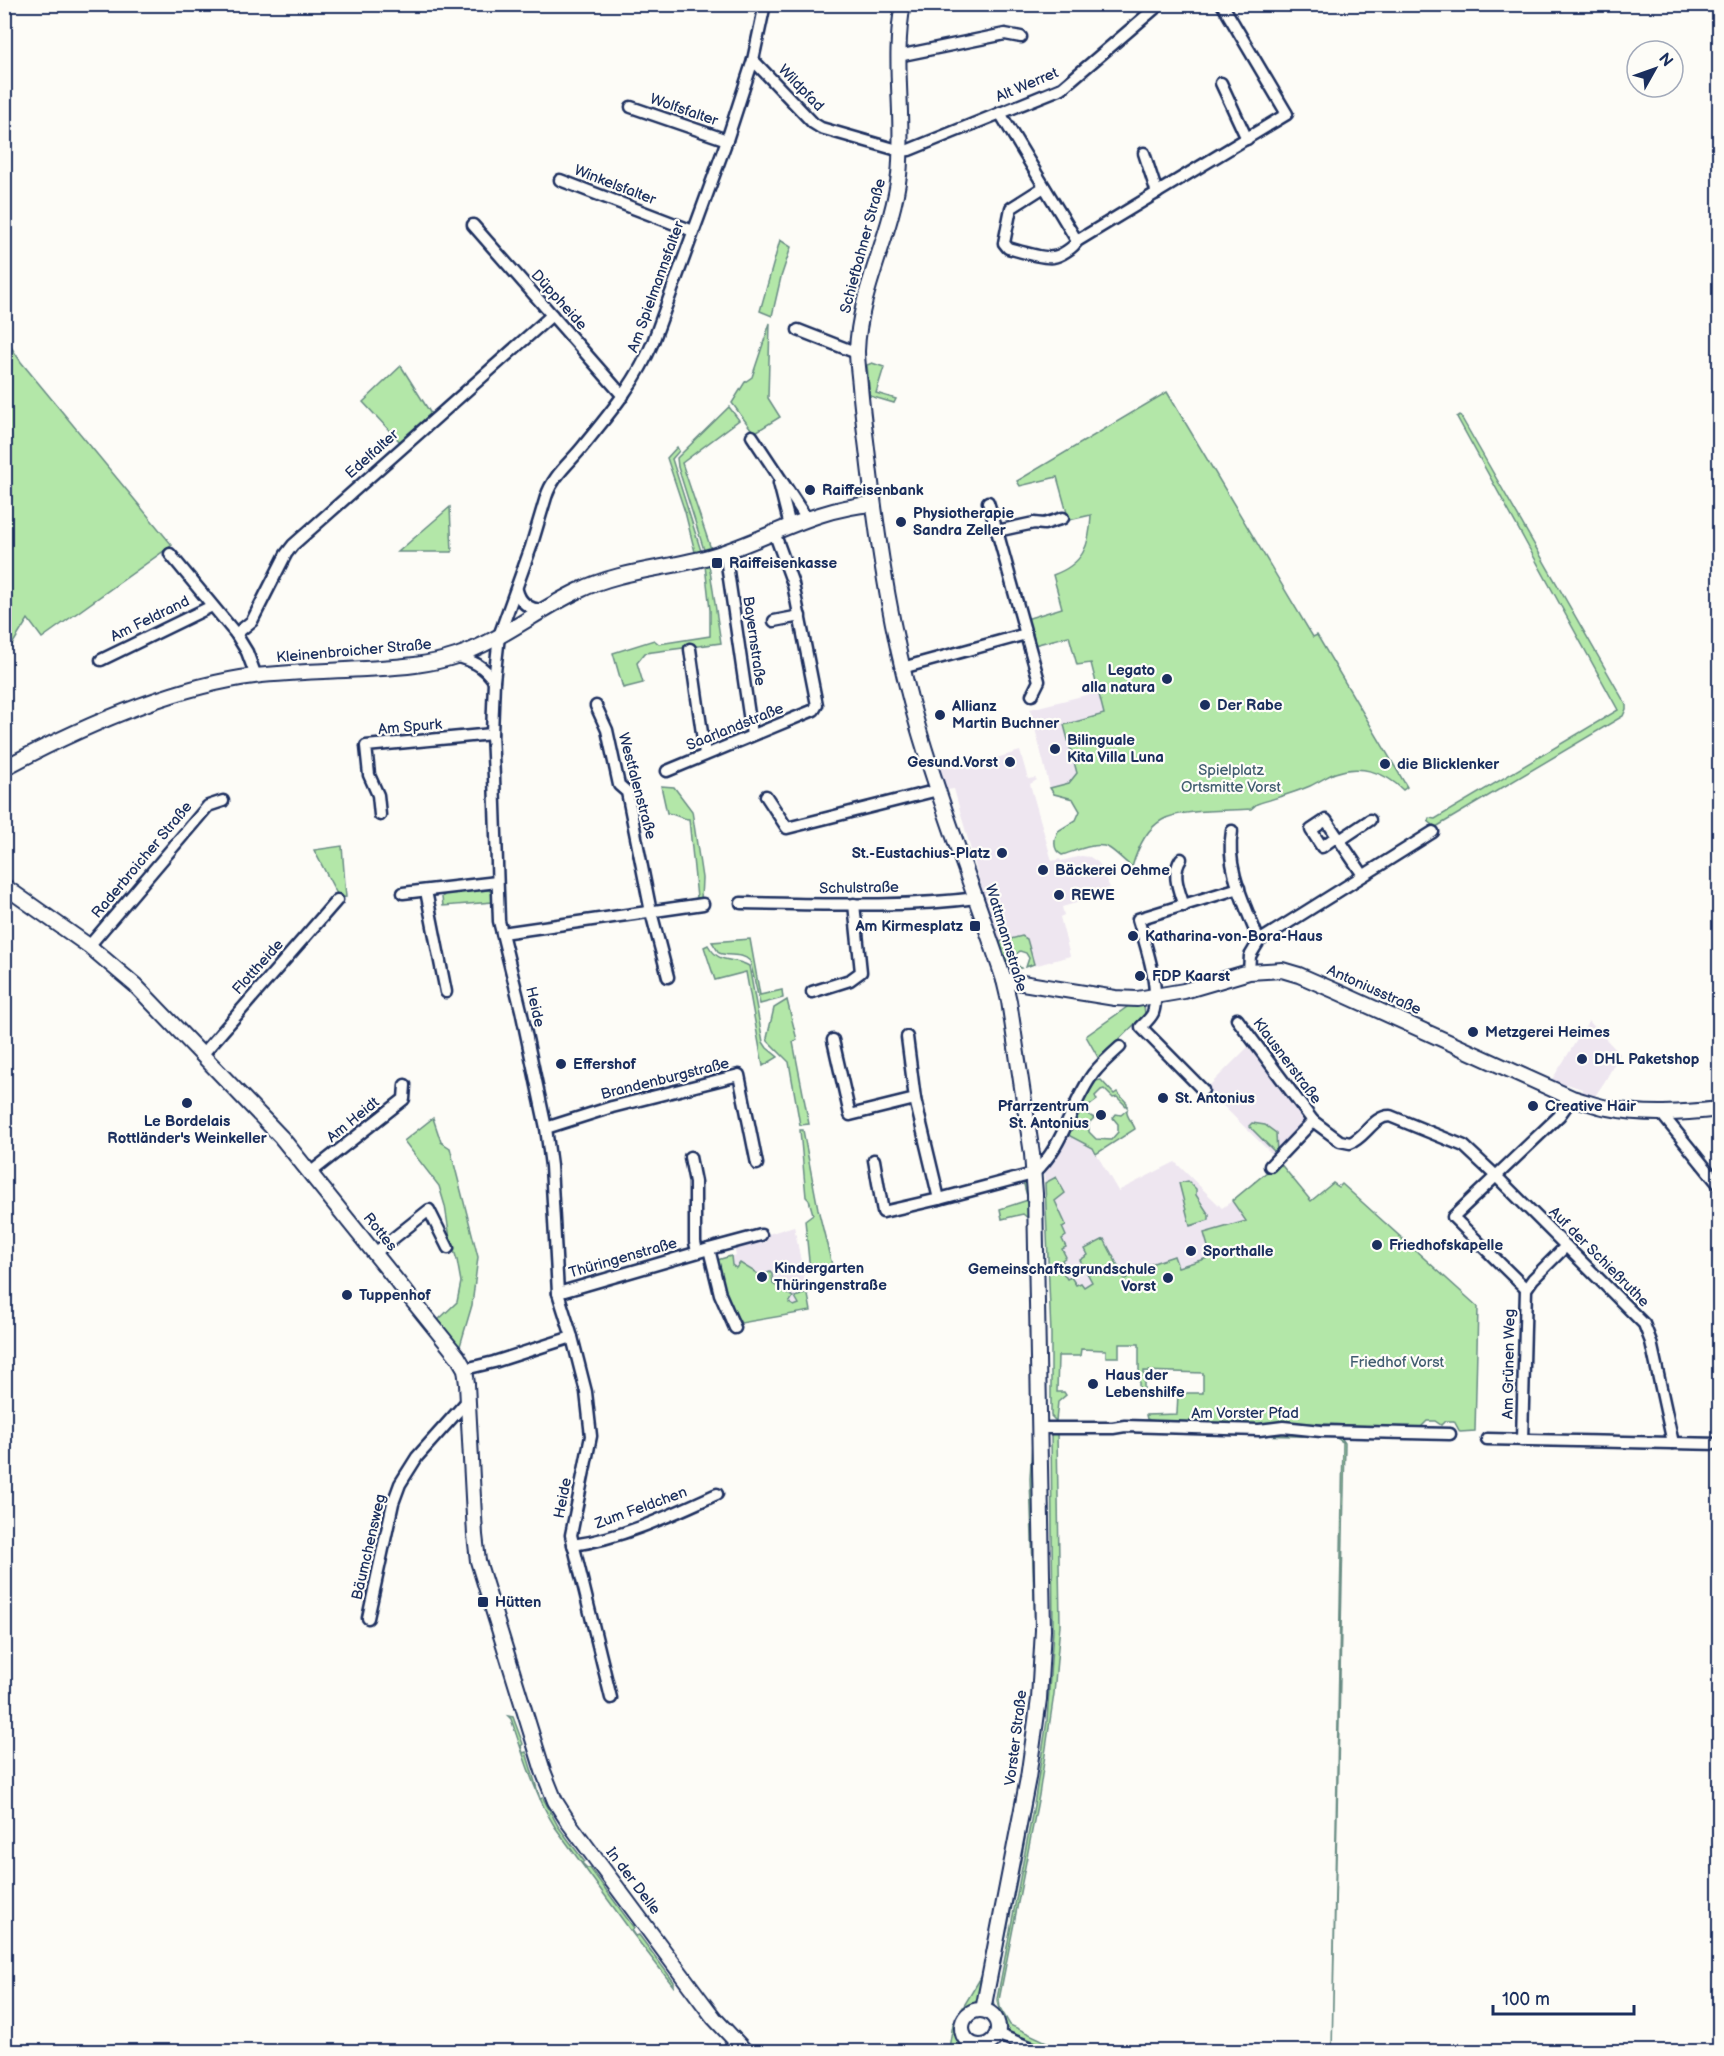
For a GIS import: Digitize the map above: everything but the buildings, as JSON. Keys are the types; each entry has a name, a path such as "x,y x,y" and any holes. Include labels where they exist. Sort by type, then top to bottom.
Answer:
{"street":[{"name":"Am Spielmannsfalter","path":"499,636 517,590 552,483 623,396 642,368 653,342 727,140 753,60 765,4"},
{"name":"Schiefbahner Straße","path":"873,504 857,353 861,319 896,194 901,151 898,56 903,4"},
{"name":"Alt Werret","path":"901,151 909,150 1069,84 1146,10 1160,4"},
{"path":"1044,187 1011,208 1004,240 1005,245 1013,249 1051,258 1287,114 1222,4"},
{"path":"898,56 1005,34 1022,37"},
{"name":"Wildpfad","path":"753,60 813,123 821,128 901,151"},
{"path":"1221,83 1247,139"},
{"name":"Wolfsfalter","path":"631,107 727,140"},
{"path":"1000,113 1077,241"},
{"path":"1144,153 1157,193"},
{"name":"Winkelsfalter","path":"560,180 693,231"},
{"name":"Düppheide","path":"473,225 623,396"},
{"name":"Edelfalter","path":"236,634 252,621 292,545 552,315"},
{"path":"798,330 857,353"},
{"path":"752,436 807,519"},
{"path":"777,474 790,526"},
{"path":"988,502 1039,681 1032,694"},
{"name":"Kleinenbroicher Straße","path":"4,768 56,740 104,720 199,687 256,676 411,666 454,656 499,636 579,590 604,580 705,558 807,519 856,505 873,504"},
{"name":"Wattmannstraße","path":"873,504 884,580 902,668 918,729 977,898 1009,1001 1032,1154 1040,1466"},
{"path":"998,531 1034,523 1044,524 1063,518"},
{"path":"774,532 793,584 800,616 774,621"},
{"name":"Bayernstraße","path":"725,551 752,735"},
{"name":"Am Feldrand","path":"170,554 236,634 247,652 256,676"},
{"path":"517,590 520,599 527,606 542,610"},
{"name":"Am Feldrand","path":"102,660 212,606"},
{"name":"Saarlandstraße","path":"667,771 814,710 818,705 800,616"},
{"path":"902,668 1026,634"},
{"name":"Heide","path":"499,636 492,734 499,921 546,1128 551,1166 558,1293 586,1392 591,1436 571,1535 611,1698"},
{"path":"690,649 705,754"},
{"path":"454,656 478,663 486,669 494,681"},
{"name":"Westfalenstraße","path":"596,706 607,730 619,785 627,792 651,912 668,977"},
{"name":"Am Spurk","path":"380,815 378,795 369,774 366,746 492,734"},
{"path":"766,796 787,828 938,790"},
{"name":"Raderbroicher Straße","path":"89,946 208,806 223,801"},
{"path":"1363,875 1339,838 1370,820"},
{"path":"1232,831 1230,852 1239,888 1259,941"},
{"path":"1249,972 1250,956 1259,941 1433,832"},
{"path":"1181,859 1177,866 1176,876 1184,906"},
{"path":"403,893 497,882"},
{"name":"Rottes","path":"4,886 89,946 135,985 281,1137 450,1346 465,1369 476,1548 483,1580 524,1712"},
{"path":"1203,1090 1141,1027 1151,1016 1154,978 1138,919 1239,888"},
{"path":"426,891 446,992"},
{"name":"Schulstraße","path":"741,903 854,904 977,898"},
{"name":"Flottheide","path":"202,1055 337,900"},
{"path":"502,933 703,904"},
{"path":"812,992 850,980 861,972 854,904"},
{"name":"Antoniusstraße","path":"1004,980 1125,999 1154,997 1249,972 1282,970 1306,978 1572,1098 1608,1108 1634,1112 1661,1113 1719,1109"},
{"name":"Klausnerstraße","path":"1238,1019 1313,1121 1340,1141 1350,1143 1359,1138 1380,1118 1390,1116 1464,1146 1496,1176"},
{"path":"907,1037 915,1099 939,1199"},
{"path":"833,1040 850,1115 915,1099"},
{"path":"874,1160 883,1212 1033,1174 1054,1151 1093,1074 1120,1047"},
{"name":"Brandenburgstraße","path":"546,1128 612,1107 739,1075 757,1164"},
{"name":"Am Heidt","path":"310,1173 404,1099 405,1085"},
{"path":"1496,1176 1559,1116 1572,1098"},
{"path":"1661,1113 1719,1186"},
{"name":"Klausnerstraße","path":"1270,1166 1313,1121"},
{"name":"Thüringenstraße","path":"690,1157 695,1182 697,1252"},
{"name":"Am Grünen Weg","path":"1496,1176 1453,1218 1526,1289"},
{"name":"Auf der Schießruthe","path":"1496,1176 1644,1324 1651,1342 1673,1443"},
{"path":"375,1253 429,1210 448,1248"},
{"name":"Thüringenstraße","path":"558,1293 761,1235"},
{"name":"Am Grünen Weg","path":"1522,1440 1526,1289 1566,1246"},
{"path":"708,1249 720,1294 735,1328"},
{"path":"465,1369 572,1337"},
{"name":"Bäumchensweg","path":"369,1618 393,1503 400,1484 417,1457 468,1400"},
{"name":"Am Vorster Pfad","path":"1040,1428 1125,1426 1259,1430 1283,1427 1321,1431 1450,1434"},
{"path":"1487,1439 1719,1444"},
{"name":"Vorster Straße","path":"983,2010 1028,1778 1039,1699 1043,1630 1040,1466"},
{"name":"Zum Feldchen","path":"573,1545 588,1543 635,1529 717,1494"},
{"name":"In der Delle","path":"524,1712 543,1771 561,1811 699,1998 746,2052"},
{"path":"983,2010 994,2017 997,2022 997,2034 988,2044 976,2049 966,2038 962,2026 968,2014 983,2010"},
{"path":"997,2034 1041,2052"}],"shaded area":[{"name":"Bilinguale Kita Villa Luna","path":"1098,692 1104,714 1064,725 1077,773 1069,783 1050,788 1030,709"},
{"path":"1020,751 1028,779 1037,780 1030,784 1052,861 1081,856 1090,857 1099,863 1110,888 1106,889 1108,894 1062,907 1064,915 1060,917 1070,956 1034,966 1027,939 1021,936 999,942 985,901 954,789 947,790 938,765 947,762 948,766 962,762 964,766 969,766"},
{"path":"1589,1021 1620,1054 1595,1096 1582,1092 1582,1089 1551,1081"},
{"path":"1250,1045 1305,1118 1304,1124 1275,1157 1206,1089"},
{"name":"Gemeinschaftsgrundschule Vorst","path":"1068,1131 1070,1136 1093,1148 1118,1191 1175,1162 1222,1208 1232,1201 1336,1343 1051,1343 1044,1173"},
{"name":"Kindergarten Thüringenstraße","path":"794,1226 811,1311 741,1323 717,1260 736,1255 734,1248 766,1242 765,1235"}],"green space":[{"path":"780,240 791,247 772,316 760,311"},
{"path":"770,323 768,398 780,417 754,433 732,403 745,382 752,377"},
{"path":"5,338 21,362 172,545 42,638 28,619 5,656"},
{"path":"872,363 884,367 876,393 896,399 894,403 870,396 867,365"},
{"path":"401,366 431,414 401,443 363,402"},
{"name":"Spielplatz Ortsmitte Vorst","path":"1167,392 1313,637 1317,635 1407,787 1403,790 1388,778 1372,771 1344,770 1304,789 1257,804 1251,809 1193,812 1170,816 1156,824 1147,834 1139,847 1132,867 1104,846 1086,847 1062,855 1055,848 1058,831 1076,820 1080,811 1073,799 1054,794 1050,788 1069,783 1077,773 1064,725 1104,714 1091,663 1077,665 1069,636 1034,645 1026,619 1062,608 1053,575 1071,565 1083,552 1089,536 1091,515 1069,520 1057,477 1020,486 1017,481"},
{"path":"729,407 739,420 682,463 711,549 704,550 677,458"},
{"path":"1460,415 1626,705 1626,709 1623,716 1436,827 1428,821 1429,818 1435,819 1618,710 1457,417"},
{"path":"677,447 679,451 672,459 701,551 695,552 685,512 667,458"},
{"path":"450,507 452,552 398,552"},
{"path":"709,564 721,643 645,653 637,663 643,683 623,688 613,653 654,640 659,644 710,636 710,610 705,565"},
{"path":"661,786 674,787 692,811 702,878 701,900 654,909 697,898 689,819 667,813"},
{"path":"342,846 346,897 339,898 314,850"},
{"path":"489,890 493,894 493,902 443,906 442,897 447,893"},
{"path":"1022,936 1027,939 1034,964 1026,967 1029,958 1026,953 1020,951 1014,956 1014,962 1021,968 1016,969 1005,959 999,942"},
{"path":"750,939 760,995 782,990 783,998 760,1004 750,961 747,958 719,953 712,942"},
{"path":"708,945 717,956 749,966 763,1042 778,1057 763,1066 746,972 715,980 704,947"},
{"path":"787,1000 797,1040 793,1042 809,1124 800,1125 789,1062 767,1038 774,1008"},
{"path":"1130,1005 1144,1005 1145,1014 1099,1059 1086,1036"},
{"path":"1101,1080 1114,1094 1117,1092 1127,1103 1127,1107 1117,1097 1113,1098 1104,1089 1101,1090 1095,1096 1097,1100 1084,1112 1094,1118 1089,1123 1089,1132 1096,1139 1111,1140 1118,1132 1118,1124 1113,1118 1116,1114 1121,1115 1127,1110 1127,1115 1135,1129 1096,1154 1093,1148 1070,1136 1068,1131 1090,1086 1095,1081"},
{"path":"433,1118 441,1142 450,1148 478,1257 472,1305 460,1346 452,1340 437,1321 457,1302 461,1282 445,1206 439,1186 404,1141"},
{"path":"1252,1123 1265,1125 1276,1133 1277,1154 1249,1126"},
{"path":"800,1130 803,1130 818,1209 832,1265 810,1271 805,1220 813,1214 806,1197"},
{"name":"Friedhof Vorst","path":"1279,1162 1311,1201 1333,1183 1339,1187 1342,1184 1478,1307 1475,1431 1460,1432 1454,1421 1445,1421 1441,1425 1435,1421 1427,1421 1420,1428 1277,1422 1277,1424 1262,1425 1214,1426 1150,1420 1146,1415 1177,1414 1178,1393 1203,1393 1203,1373 1144,1371 1144,1392 1173,1393 1173,1397 1139,1396 1139,1344 1119,1344 1119,1357 1106,1357 1106,1350 1081,1349 1080,1356 1058,1356 1057,1392 1064,1392 1066,1395 1058,1402 1056,1421 1051,1416 1051,1334 1045,1183 1056,1177 1065,1193 1055,1201 1066,1225 1062,1227 1066,1236 1062,1239 1066,1247 1062,1249 1066,1257 1062,1260 1066,1268 1062,1271 1067,1279 1071,1277 1076,1285 1081,1283 1084,1287 1092,1282 1080,1260 1088,1255 1085,1249 1104,1239 1125,1279 1137,1272 1136,1269 1174,1256 1178,1267 1211,1257 1204,1233 1246,1221 1232,1201"},
{"path":"1023,1181 1029,1181 1037,1625 1035,1628 1030,1479 1033,1424 1029,1219 1023,1214 1002,1219 1000,1209 1028,1200"},
{"path":"1188,1181 1196,1189 1196,1195 1209,1215 1209,1220 1190,1226 1179,1183"},
{"path":"731,1256 732,1265 736,1268 740,1263 761,1276 770,1272 773,1284 793,1297 789,1303 794,1306 799,1304 795,1297 808,1295 811,1311 741,1323 724,1293 717,1260"},
{"path":"1056,1430 1275,1431 1340,1436 1345,1443 1332,2051 1343,1442 1335,1437 1132,1432 1057,1433 1060,1625 1054,1694 1039,1795 999,2000 1000,2008 1010,2025 1055,2046 1121,2046 1136,2051 1111,2047 1067,2047 1052,2051 1043,2047 1044,2045 1020,2036 1019,2038 1010,2035 999,2008 997,1999 1034,1805 1047,1721 1053,1631 1051,1432"},
{"path":"1049,1631 1043,1724 1037,1770 993,1999 994,2007 1007,2033 994,2011 992,2001"},
{"path":"1035,1635 1034,1701 1028,1748 979,2001 964,2015 958,2028 969,2051 954,2051 949,2048 953,2024 983,1974 1021,1776 1032,1701"},
{"path":"508,1716 513,1717 523,1744 521,1746 523,1753 526,1752 540,1797 530,1774 511,1719"},
{"path":"543,1798 558,1826 584,1861 582,1863 590,1868 634,1928 632,1930 636,1936 639,1935 674,1982 674,1987 633,1934 555,1827 540,1799"}],"place":[{"name":"Raiffeisenbank","path":"810,490"},
{"name":"Physiotherapie Sandra Zeller","path":"901,522"},
{"name":"Raiffeisenkasse","path":"717,563"},
{"name":"Legato alla natura","path":"1167,679"},
{"name":"Der Rabe","path":"1205,705"},
{"name":"Allianz Martin Buchner","path":"940,715"},
{"name":"Bilinguale Kita Villa Luna","path":"1055,749"},
{"name":"Gesund.Vorst","path":"1010,762"},
{"name":"die Blicklenker","path":"1385,764"},
{"name":"St.-Eustachius-Platz","path":"1002,853"},
{"name":"Bäckerei Oehme","path":"1043,870"},
{"name":"REWE","path":"1059,895"},
{"name":"Am Kirmesplatz","path":"975,926"},
{"name":"Katharina-von-Bora-Haus","path":"1133,936"},
{"name":"FDP Kaarst","path":"1140,976"},
{"name":"Metzgerei Heimes","path":"1473,1032"},
{"name":"DHL Paketshop","path":"1582,1059"},
{"name":"Effershof","path":"561,1064"},
{"name":"St. Antonius","path":"1163,1098"},
{"name":"Le Bordelais Rottländer's Weinkeller","path":"187,1103"},
{"name":"Creative Hair","path":"1533,1106"},
{"name":"Pfarrzentrum St. Antonius","path":"1101,1115"},
{"name":"Friedhofskapelle","path":"1377,1245"},
{"name":"Sporthalle","path":"1191,1251"},
{"name":"Kindergarten Thüringenstraße","path":"762,1277"},
{"name":"Gemeinschaftsgrundschule Vorst","path":"1168,1278"},
{"name":"Tuppenhof","path":"347,1295"},
{"name":"Haus der Lebenshilfe","path":"1093,1384"},
{"name":"Hütten","path":"483,1602"}]}
